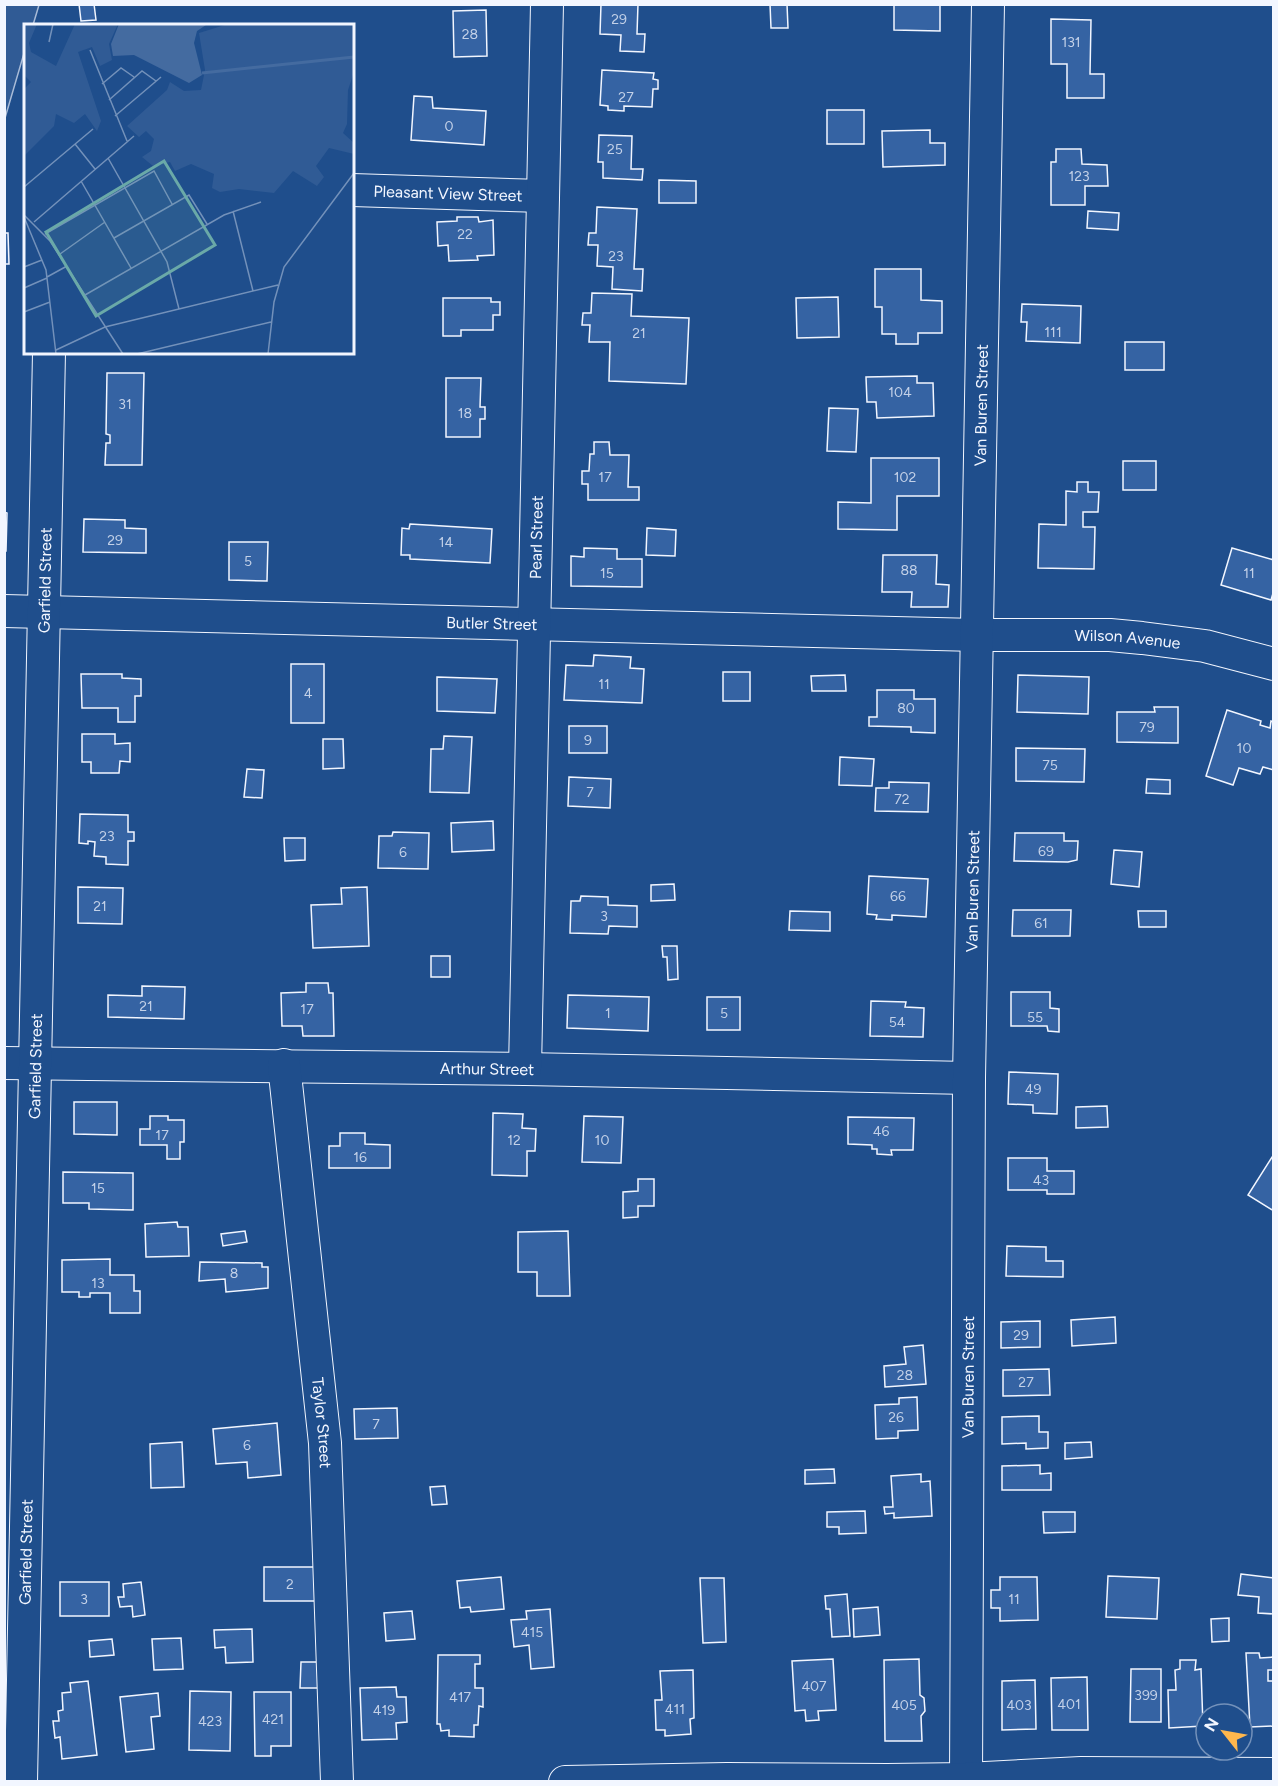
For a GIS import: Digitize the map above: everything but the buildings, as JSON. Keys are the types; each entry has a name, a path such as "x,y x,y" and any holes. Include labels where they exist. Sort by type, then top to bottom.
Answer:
{"street":[{"name":"Pearl Street","path":"525,1069 547,4"},
{"name":"Van Buren Street","path":"966,1779 969,1078 988,4"},
{"name":"Pleasant View Street","path":"354,190 543,196"},
{"name":"Garfield Street","path":"21,1782 49,354"},
{"name":"Butler Street","path":"4,611 977,635"},
{"name":"Wilson Avenue","path":"977,635 1110,635 1142,638 1205,646 1274,664"},
{"name":"Arthur Street","path":"4,1062 969,1078"},
{"name":"Taylor Street","path":"284,1065 324,1443 337,1782"},
{"path":"565,1782 705,1779 966,1779 1080,1773 1274,1774"}],"shaded area":[{"path":"5,4 39,5 33,24 24,24 24,53 5,118"}]}
